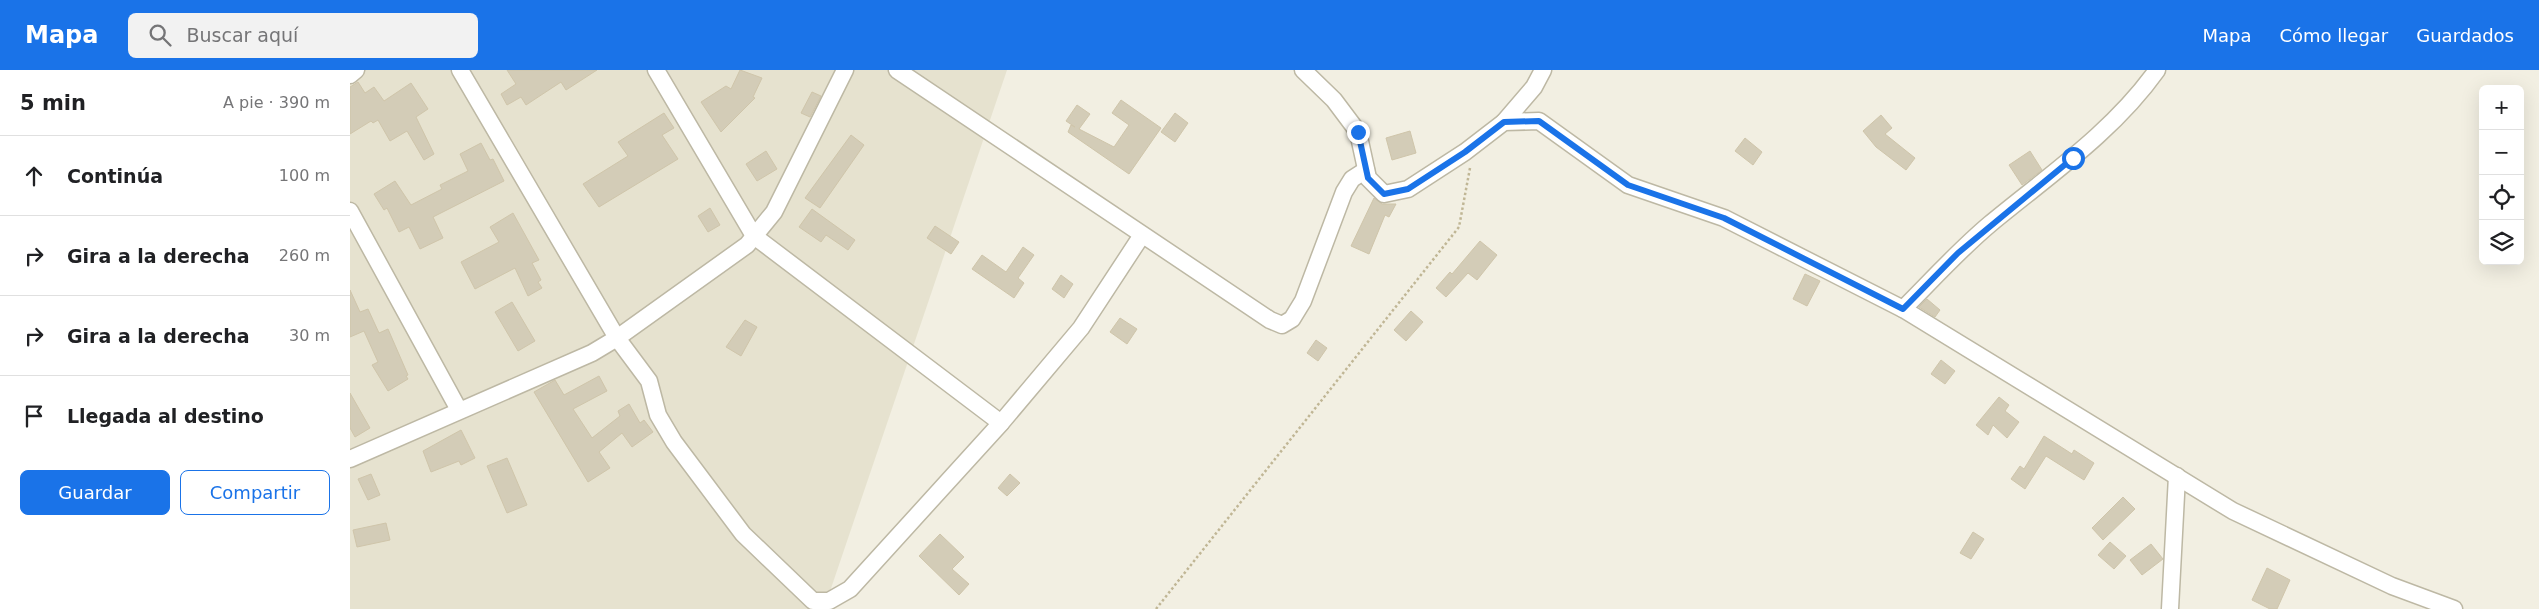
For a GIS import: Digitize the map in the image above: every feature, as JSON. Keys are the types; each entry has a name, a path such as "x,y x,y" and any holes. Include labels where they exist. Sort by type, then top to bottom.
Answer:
{"street":[{"path":"350,75 356,70"},
{"path":"460,70 617,338 649,381 658,415 686,458 743,534 813,601 829,600 850,589 1001,423 1081,328 1142,235"},
{"path":"656,70 754,236 1001,423"},
{"path":"350,459 592,353 617,338 748,245 774,212 846,70"},
{"path":"897,70 1270,320 1282,325 1292,319 1303,302 1348,186 1352,179 1366,170"},
{"path":"1303,70 1334,100 1358,132 1368,178 1384,194 1408,189 1504,122 1534,87 1543,70"},
{"path":"1903,309 1958,253 2073,158 2141,92 2157,70"},
{"path":"1504,122 1539,121 1628,185 1724,218 1903,309 2242,515 2392,586 2454,609"},
{"path":"350,210 459,410"},
{"path":"2170,609 2177,476"}],"path":[{"path":"1156,609 1459,227 1475,144"}],"shaded area":[{"path":"350,70 1007,70 824,609 350,609"}],"building":[{"path":"507,70 597,70 566,90 561,82 526,105 521,97 507,105 501,94 516,84"},
{"path":"740,70 762,78 753,97 755,98 721,132 701,102 726,86 731,89"},
{"path":"358,82 365,93 374,87 384,101 411,83 428,109 416,117 434,154 424,160 407,131 390,141 378,120 373,123 371,121 350,134 350,87"},
{"path":"812,92 821,96 810,117 801,113"},
{"path":"1121,100 1161,128 1129,174 1068,132 1071,125 1075,127 1066,121 1077,105 1090,114 1079,129 1114,147 1129,125 1112,113"},
{"path":"664,113 674,128 662,135 678,159 599,207 583,184 628,156 618,142"},
{"path":"1175,113 1188,123 1175,142 1161,132"},
{"path":"1881,115 1892,128 1885,134 1915,158 1906,170 1876,147 1863,131"},
{"path":"1410,131 1416,153 1392,160 1386,138"},
{"path":"851,135 864,145 820,208 805,198"},
{"path":"1745,138 1762,152 1753,165 1735,151"},
{"path":"481,143 490,160 493,159 504,181 433,217 443,238 420,249 409,227 399,232 387,208 384,210 374,194 395,181 411,205 442,189 440,185 468,171 460,154"},
{"path":"766,151 777,169 757,181 746,164"},
{"path":"2030,151 2042,170 2022,185 2009,165"},
{"path":"1374,198 1382,204 1396,204 1389,217 1385,215 1369,254 1351,246"},
{"path":"710,208 720,225 708,232 698,216"},
{"path":"812,209 855,240 848,250 826,235 821,242 799,227"},
{"path":"513,213 539,260 532,263 541,280 538,282 542,288 528,296 515,268 475,289 461,262 499,242 490,227"},
{"path":"935,226 959,242 951,254 927,238"},
{"path":"1480,241 1497,255 1477,280 1468,273 1446,297 1436,288 1450,272 1452,274"},
{"path":"1023,247 1034,255 1018,278 1024,283 1014,298 972,269 982,255 1006,272"},
{"path":"1805,274 1820,281 1807,306 1793,299"},
{"path":"1061,275 1073,284 1064,298 1052,289"},
{"path":"350,290 360,312 368,309 379,333 388,329 408,375 406,376 408,379 388,391 372,365 378,362 364,331 350,337"},
{"path":"1927,299 1940,310 1935,317 1919,307"},
{"path":"512,302 535,341 518,351 495,312"},
{"path":"1411,311 1423,322 1406,341 1394,330"},
{"path":"1120,318 1137,329 1127,344 1110,332"},
{"path":"745,320 757,327 741,356 726,347"},
{"path":"1316,340 1327,348 1318,361 1307,353"},
{"path":"1941,360 1955,371 1945,384 1931,374"},
{"path":"599,376 607,391 573,409 592,438 620,416 618,411 629,404 640,423 644,420 653,432 632,447 622,433 599,452 610,468 588,482 534,392 555,380 564,395"},
{"path":"350,393 370,428 355,437 350,428"},
{"path":"1999,397 2009,405 2005,411 2019,422 2007,438 1993,425 1988,435 1976,425"},
{"path":"461,430 475,458 461,465 459,461 431,472 423,451"},
{"path":"2044,436 2072,454 2074,450 2094,463 2084,480 2046,456 2025,489 2011,479 2020,466 2024,469"},
{"path":"507,458 527,505 507,513 487,466"},
{"path":"371,474 380,495 368,500 358,479"},
{"path":"1010,474 1020,483 1007,496 998,488"},
{"path":"2123,497 2135,509 2103,540 2092,528"},
{"path":"386,523 390,540 357,547 353,530"},
{"path":"1973,532 1984,539 1971,559 1960,553"},
{"path":"940,534 964,557 952,569 969,584 959,595 919,556"},
{"path":"2110,542 2126,556 2114,569 2098,555"},
{"path":"2151,544 2163,559 2142,575 2130,560"},
{"path":"2267,568 2290,580 2277,609 2270,609 2252,600"}],"route":[{"path":"1358,132 1368,178 1384,194 1408,189 1465,152 1504,122 1539,121 1628,185 1724,218 1903,309 1958,253 1990,224 2073,158"}]}
